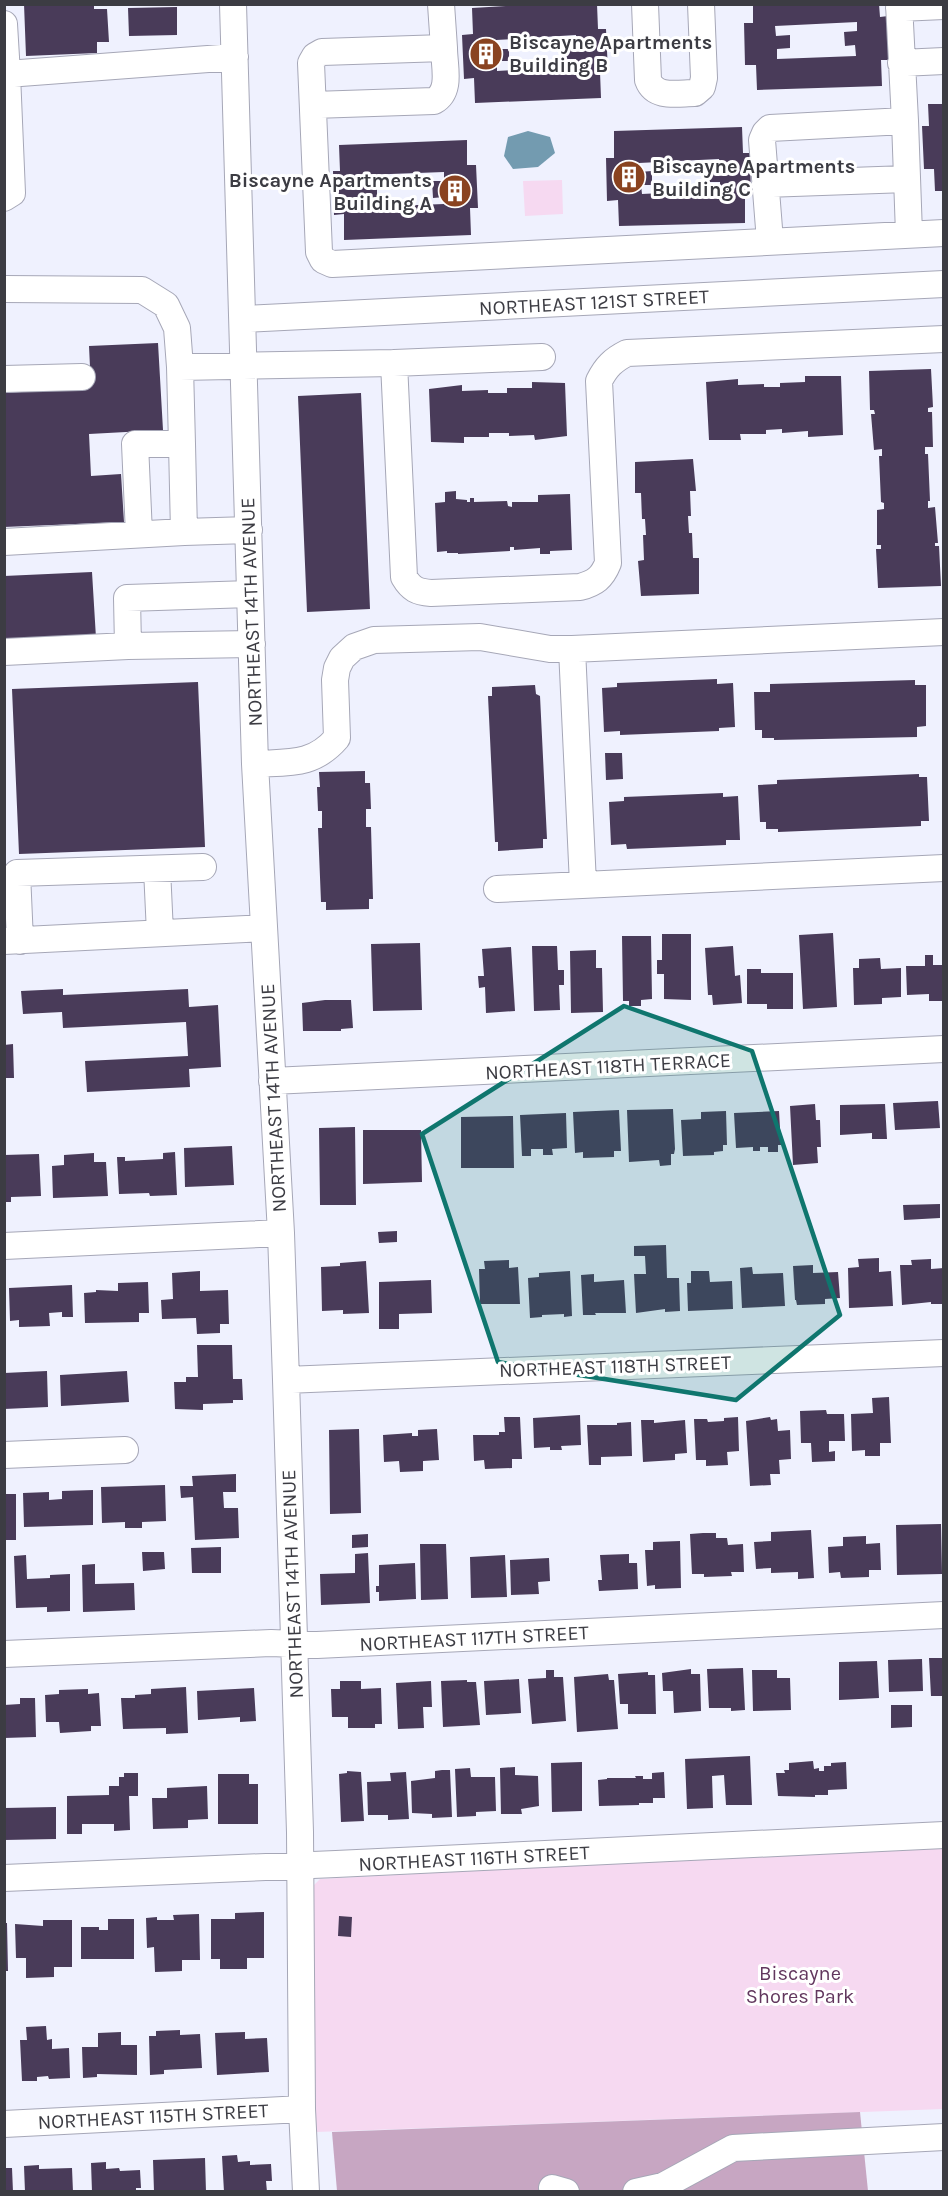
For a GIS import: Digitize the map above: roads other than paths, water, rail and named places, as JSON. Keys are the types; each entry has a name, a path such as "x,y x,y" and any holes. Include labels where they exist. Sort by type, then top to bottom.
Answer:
{"street":[{"name":"NORTHEAST 14TH AVENUE","path":"233,4 244,319 255,764 281,1233 286,1380 299,1865 302,2109 306,2192"},
{"path":"313,105 434,101 442,97 446,89 441,4"},
{"path":"645,4 648,80 651,88 658,93 695,93 702,87 704,78 701,4"},
{"path":"909,234 899,6 944,6"},
{"path":"4,24 12,193 4,198"},
{"path":"444,48 322,52 315,56 311,63 319,252 323,260 332,264 944,233"},
{"path":"8,74 235,57"},
{"path":"901,63 944,61"},
{"path":"770,241 762,140 770,128 905,121"},
{"path":"765,184 907,179"},
{"name":"NORTHEAST 121ST STREET","path":"244,319 944,284"},
{"path":"4,289 117,288 142,290 166,305 177,328 184,531"},
{"path":"394,363 404,577 410,587 419,592 431,593 580,587 602,576 608,563 599,381 604,370 614,359 627,353 944,339"},
{"path":"180,367 394,363 542,357"},
{"path":"4,379 82,376"},
{"path":"139,534 135,444 182,444"},
{"path":"4,542 184,531 249,530"},
{"path":"128,646 127,598 250,594"},
{"path":"255,764 299,762 315,758 327,749 337,738 335,680 337,668 342,658 354,646 374,640 480,637 550,649 572,649 944,633"},
{"path":"4,652 128,646 252,644"},
{"path":"572,649 583,884"},
{"path":"203,867 17,873 12,941 264,928"},
{"path":"157,868 160,933"},
{"path":"497,890 944,868"},
{"name":"NORTHEAST 118TH TERRACE","path":"272,1082 944,1049"},
{"path":"4,1246 281,1233"},
{"name":"NORTHEAST 118TH STREET","path":"286,1380 944,1353"},
{"path":"4,1455 125,1450"},
{"name":"NORTHEAST 117TH STREET","path":"4,1654 317,1645 944,1615"},
{"name":"NORTHEAST 116TH STREET","path":"4,1878 944,1835"},
{"name":"NORTHEAST 115TH STREET","path":"4,2124 302,2109"},
{"path":"636,2192 663,2186 733,2148 944,2137"}],"water":[{"path":"528,131 550,137 555,153 538,167 513,169 504,156 508,137"}],"place":[{"name":"Biscayne Apartments Building B","path":"486,54"},
{"name":"Biscayne Apartments Building C","path":"629,177"},
{"name":"Biscayne Apartments Building A","path":"455,191"}],"park label":[{"name":"Biscayne Shores Park","path":"800,1984"}]}
